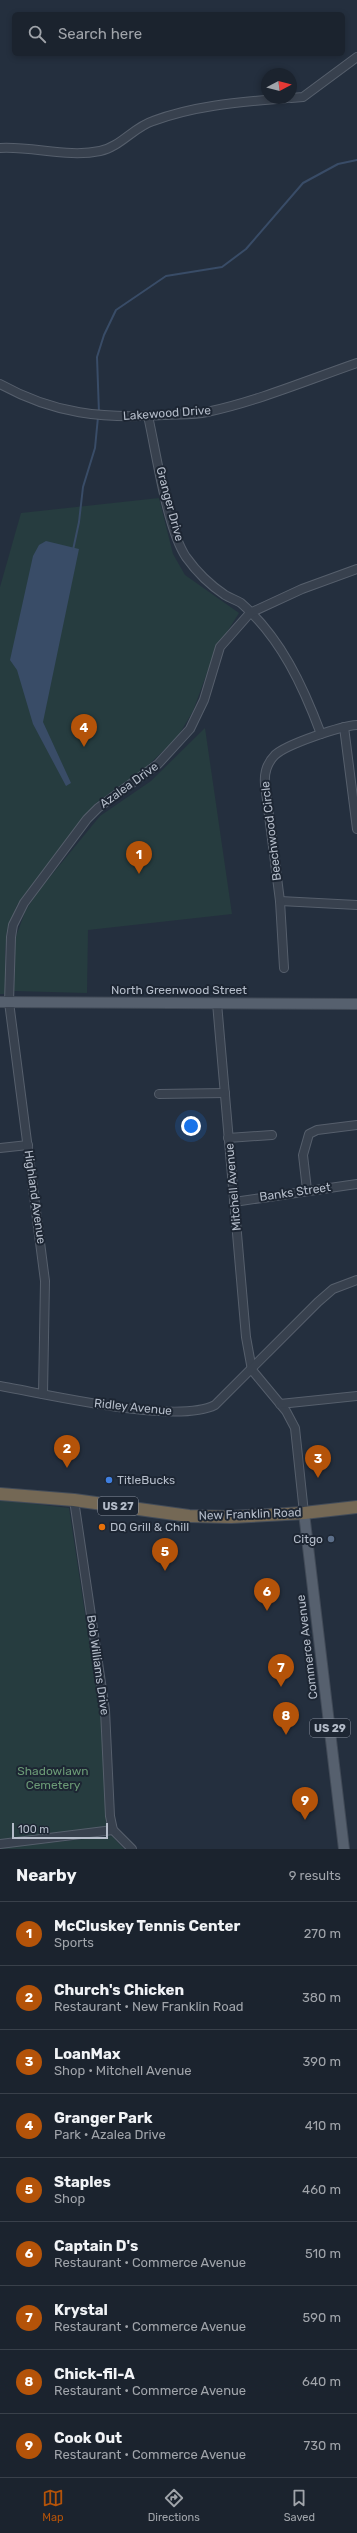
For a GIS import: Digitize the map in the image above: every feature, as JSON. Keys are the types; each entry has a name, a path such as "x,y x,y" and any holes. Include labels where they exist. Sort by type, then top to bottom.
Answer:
{"highway":[{"name":"New Franklin Road","path":"0,1494 74,1500 189,1516 231,1517 304,1513 357,1507"}],"main road":[{"name":"North Greenwood Street","path":"5,1002 357,1004"},
{"name":"Commerce Avenue","path":"304,1513 344,1849"}],"street":[{"path":"297,98 303,97 357,57"},
{"path":"0,148 77,152 101,151 125,139 151,121 216,104 261,100"},
{"name":"Lakewood Drive","path":"0,384 24,397 70,412 116,417 148,416 205,412 235,405 357,363"},
{"name":"Granger Drive","path":"148,416 170,515 185,556 206,580 240,603 280,645 291,664 322,734"},
{"name":"Azalea Drive","path":"5,1002 13,925 24,903 98,808 158,764 190,729 204,700 220,647 250,613 302,589 357,570"},
{"name":"Beechwood Circle","path":"284,968 280,901 265,784 266,770 269,762 279,752 322,734 344,727 357,725"},
{"path":"344,727 357,828"},
{"path":"280,901 357,905"},
{"name":"Highland Avenue","path":"5,1002 28,1145 45,1281 43,1394"},
{"name":"Mitchell Avenue","path":"217,1003 246,1337 252,1370"},
{"path":"159,1094 225,1092"},
{"path":"307,1190 303,1155 309,1134 317,1130 357,1126"},
{"path":"228,1138 272,1135"},
{"path":"0,1148 28,1145"},
{"name":"Banks Street","path":"234,1202 307,1190 357,1184"},
{"name":"Ridley Avenue","path":"0,1386 137,1408 181,1412 197,1411 215,1405 252,1370 264,1354 333,1289 357,1280"},
{"path":"252,1370 289,1415 297,1436 304,1513"},
{"path":"280,1404 357,1396"},
{"name":"Bob Williams Drive","path":"74,1500 105,1710 110,1816 113,1830"},
{"path":"0,1844 113,1830 132,1849"}],"green space":[{"path":"159,498 173,554 185,575 239,613 215,651 193,711 177,738 142,771 96,803 17,905 7,930 5,952 6,994 0,994 0,587 21,513"},
{"path":"205,728 232,914 88,930 87,993 14,991 15,939 25,912 36,894 100,816 151,781"},
{"name":"Shadowlawn Cemetery","path":"0,1500 69,1508 101,1719 107,1827 0,1840"},
{"path":"112,1836 124,1849 0,1849 0,1848"}],"water":[{"path":"46,541 79,549 43,722 71,783 66,786 33,724 17,670 10,660 33,556 39,545"}],"waterway":[{"path":"99,413 97,357 104,335 116,310 166,276 222,267 246,249 303,183 338,164 357,160"},
{"path":"73,550 79,522 83,487 95,448 98,417"}],"place":[{"name":"Granger Park","path":"84,747"},
{"name":"McCluskey Tennis Center","path":"139,874"},
{"name":"Church's Chicken","path":"67,1468"},
{"name":"LoanMax","path":"318,1478"},
{"name":"TitleBucks","path":"109,1480"},
{"name":"DQ Grill & Chill","path":"102,1527"},
{"name":"Citgo","path":"331,1539"},
{"name":"Staples","path":"165,1571"},
{"name":"Captain D's","path":"267,1611"},
{"name":"Krystal","path":"281,1687"},
{"name":"Chick-fil-A","path":"286,1735"},
{"name":"Cook Out","path":"305,1820"}]}
